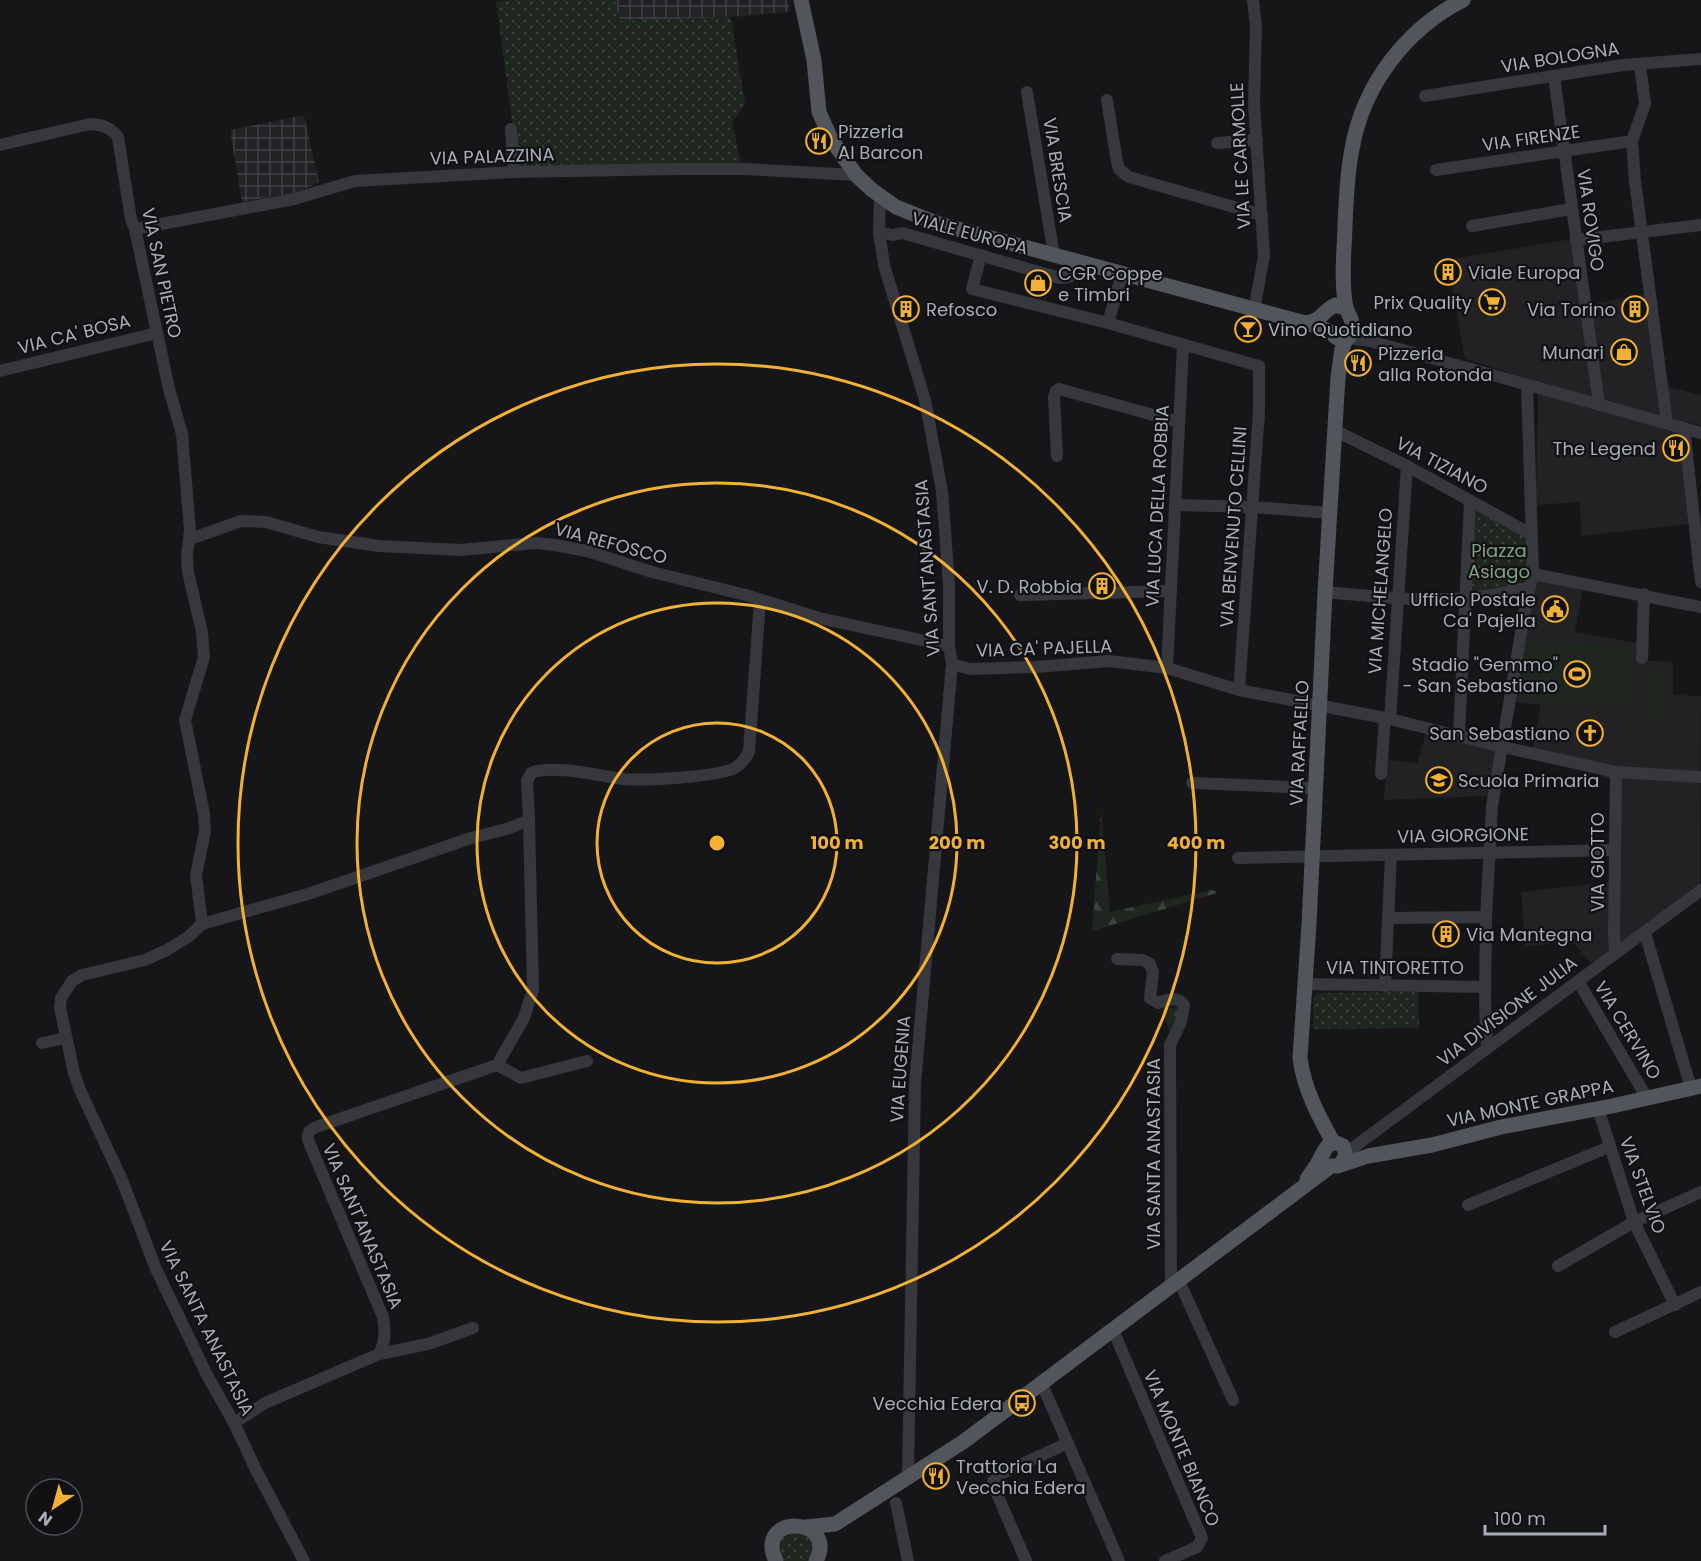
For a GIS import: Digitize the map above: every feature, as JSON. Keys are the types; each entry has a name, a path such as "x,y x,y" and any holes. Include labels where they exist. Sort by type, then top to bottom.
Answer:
{"main road":[{"name":"VIALE EUROPA","path":"801,0 814,60 819,112 831,139 856,175 896,207 936,223 1342,334"},
{"path":"1342,288 1328,311 1325,321 1342,334 1346,308 1342,288 1347,177 1352,146 1370,94 1387,65 1416,33 1463,0"},
{"path":"1304,323 1314,321 1335,305 1346,308"},
{"name":"VIA RAFFAELLO","path":"1334,1153 1310,1098 1300,1058 1316,788 1324,592 1339,361 1337,347 1342,334"},
{"name":"VIA MONTE GRAPPA","path":"1334,1153 1368,1156 1432,1145 1501,1127 1696,1087"},
{"path":"762,1561 778,1532 784,1528 791,1525 806,1527 835,1524 963,1442 1298,1191 1334,1153"},
{"path":"818,1557 835,1524"},
{"path":"806,1527 816,1536 818,1557"},
{"path":"772,1546 776,1561"}],"street":[{"name":"VIA LE CARMOLLE","path":"1253,0 1256,35 1253,84 1264,256 1254,309"},
{"name":"VIA BOLOGNA","path":"1425,96 1623,65 1701,59"},
{"path":"1640,65 1645,104 1632,141 1635,182 1667,423"},
{"name":"VIA ROVIGO","path":"1554,76 1599,404"},
{"name":"VIA BRESCIA","path":"1027,92 1054,255"},
{"path":"1107,100 1119,169 1129,177 1262,215"},
{"name":"VIA SAN PIETRO","path":"0,145 90,124 102,125 113,130 118,137 131,219 169,389 182,434 190,539"},
{"path":"511,129 514,172"},
{"path":"1217,143 1257,140"},
{"name":"VIA FIRENZE","path":"1436,170 1632,141"},
{"name":"VIA PALAZZINA","path":"135,229 294,200 355,181 514,172 677,169 856,175"},
{"name":"VIA SANT'ANASTASIA","path":"880,196 878,228 884,265 925,400 942,491 950,585 949,645 952,664"},
{"path":"878,228 896,207"},
{"path":"1472,226 1571,209"},
{"path":"1576,240 1701,225"},
{"name":"VIALE EUROPA","path":"878,228 893,235 902,233 1060,278 1069,277 1076,261"},
{"path":"981,255 972,289 1108,323 1183,346"},
{"path":"1108,323 1122,274"},
{"name":"VIA CA' BOSA","path":"0,371 157,333"},
{"name":"VIALE EUROPA","path":"1342,334 1701,433"},
{"name":"VIA BENVENUTO CELLINI","path":"1183,346 1259,366 1259,412 1239,690"},
{"name":"VIA LUCA DELLA ROBBIA","path":"1167,668 1183,346"},
{"path":"1487,1049 1486,917 1492,806 1533,574 1527,386"},
{"path":"1057,456 1054,398 1059,389 1179,422"},
{"path":"1684,428 1701,582"},
{"name":"VIA TIZIANO","path":"1335,433 1341,433 1407,465 1531,534"},
{"name":"VIA MICHELANGELO","path":"1381,774 1388,718 1407,465"},
{"path":"1459,735 1470,501"},
{"path":"1176,505 1252,507 1330,513"},
{"name":"VIA REFOSCO","path":"190,539 241,521 266,522 318,537 379,546 460,550 536,543 587,551 652,572 819,618 949,645"},
{"path":"190,539 187,556 188,572 202,632 204,657 185,720 204,814 205,831 196,875 201,924 308,894 529,820"},
{"path":"1533,574 1701,607"},
{"path":"1324,592 1397,599 1464,599 1520,590 1530,586"},
{"path":"1020,595 1171,591"},
{"path":"1642,658 1644,594"},
{"path":"587,1060 521,1078 497,1065 524,1018 532,990 527,782 531,773 537,771 550,770 626,779 690,777 722,772 741,764 749,752 760,600"},
{"name":"VIA CA' PAJELLA","path":"952,664 969,669 1036,667 1109,661 1167,668 1239,690 1388,718 1616,772 1701,777"},
{"name":"VIA EUGENIA","path":"910,1478 908,1472 915,1084 952,664"},
{"name":"VIA GIOTTO","path":"1616,772 1614,936 1617,952"},
{"path":"1192,783 1316,788"},
{"name":"VIA GIORGIONE","path":"1238,858 1615,850"},
{"path":"1385,986 1391,855"},
{"name":"VIA DIVISIONE JULIA","path":"1334,1153 1365,1140 1701,890"},
{"path":"1388,918 1486,917"},
{"name":"VIA SANTA ANASTASIA","path":"201,924 188,937 145,960 82,975 72,981 61,998 60,1008 80,1090 122,1180 156,1269 207,1375 304,1561"},
{"path":"1645,933 1696,1087"},
{"name":"VIA SANTA ANASTASIA","path":"1117,959 1143,960 1150,964 1153,972 1150,998 1158,1003 1175,998 1184,1005 1181,1022 1170,1045 1175,1284"},
{"name":"VIA CERVINO","path":"1578,981 1647,1098"},
{"name":"VIA TINTORETTO","path":"1304,984 1485,987"},
{"path":"42,1043 66,1038"},
{"name":"VIA SANT'ANASTASIA","path":"379,1354 384,1346 386,1334 383,1317 308,1140 308,1134 310,1130 319,1126 497,1065"},
{"name":"VIA STELVIO","path":"1598,1108 1634,1222 1675,1305"},
{"path":"1468,1204 1609,1147"},
{"path":"1558,1266 1634,1222 1701,1192"},
{"path":"1175,1284 1233,1400"},
{"path":"1615,1332 1701,1292"},
{"path":"234,1423 265,1403 379,1354 428,1344 473,1328"},
{"name":"VIA MONTE BIANCO","path":"1113,1330 1202,1538 1197,1547 1165,1561"},
{"path":"1041,1382 1119,1561"},
{"path":"1026,1561 993,1481 998,1475 1068,1443"},
{"path":"896,1503 908,1561"}],"shaded area":[{"path":"615,0 788,0 790,12 731,17 620,21"},
{"path":"304,115 319,182 298,192 242,202 230,130"},
{"path":"1572,239 1588,305 1645,294 1665,386 1701,395 1701,425 1687,422 1699,523 1581,536 1580,502 1536,505 1538,382 1465,359 1447,260"},
{"path":"1539,576 1583,588 1575,632 1637,643 1638,660 1673,662 1673,695 1701,696 1700,886 1593,966 1573,942 1525,946 1521,892 1612,882 1612,779 1531,756 1541,705 1510,702 1530,586"},
{"name":"Scuola Primaria","path":"1426,733 1497,749 1489,796 1379,800 1384,799 1388,760 1417,763"}],"green space":[{"path":"615,0 620,21 731,17 745,104 732,122 742,167 518,166 496,1"},
{"name":"Piazza Asiago","path":"1474,507 1527,536 1527,569 1520,583 1499,589 1470,591"},
{"name":"Stadio \"Gemmo\" - San Sebastiano","path":"1523,642 1634,646 1632,705 1521,701"},
{"path":"1647,671 1666,672 1665,719 1646,718"},
{"path":"1101,810 1110,912 1211,890 1217,893 1092,931"},
{"path":"1418,992 1419,1028 1313,1029 1313,998 1318,993"},
{"path":"1176,1007 1181,1011 1171,1038 1163,1009"},
{"path":"797,1530 814,1542 810,1561 784,1561 780,1550 782,1538"}],"place":[{"name":"Pizzeria Al Barcon","path":"819,141"},
{"name":"Viale Europa","path":"1448,272"},
{"name":"CGR Coppe e Timbri","path":"1038,283"},
{"name":"Prix Quality","path":"1492,302"},
{"name":"Refosco","path":"906,309"},
{"name":"Via Torino","path":"1635,309"},
{"name":"Vino Quotidiano","path":"1248,329"},
{"name":"Munari","path":"1624,352"},
{"name":"Pizzeria alla Rotonda","path":"1358,363"},
{"name":"The Legend","path":"1676,448"},
{"name":"V. D. Robbia","path":"1102,586"},
{"name":"Ufficio Postale Ca' Pajella","path":"1555,609"},
{"name":"Stadio \"Gemmo\" - San Sebastiano","path":"1577,674"},
{"name":"San Sebastiano","path":"1590,733"},
{"name":"Scuola Primaria","path":"1439,780"},
{"name":"Via Mantegna","path":"1446,934"},
{"name":"Vecchia Edera","path":"1022,1403"},
{"name":"Trattoria La Vecchia Edera","path":"936,1476"}]}
